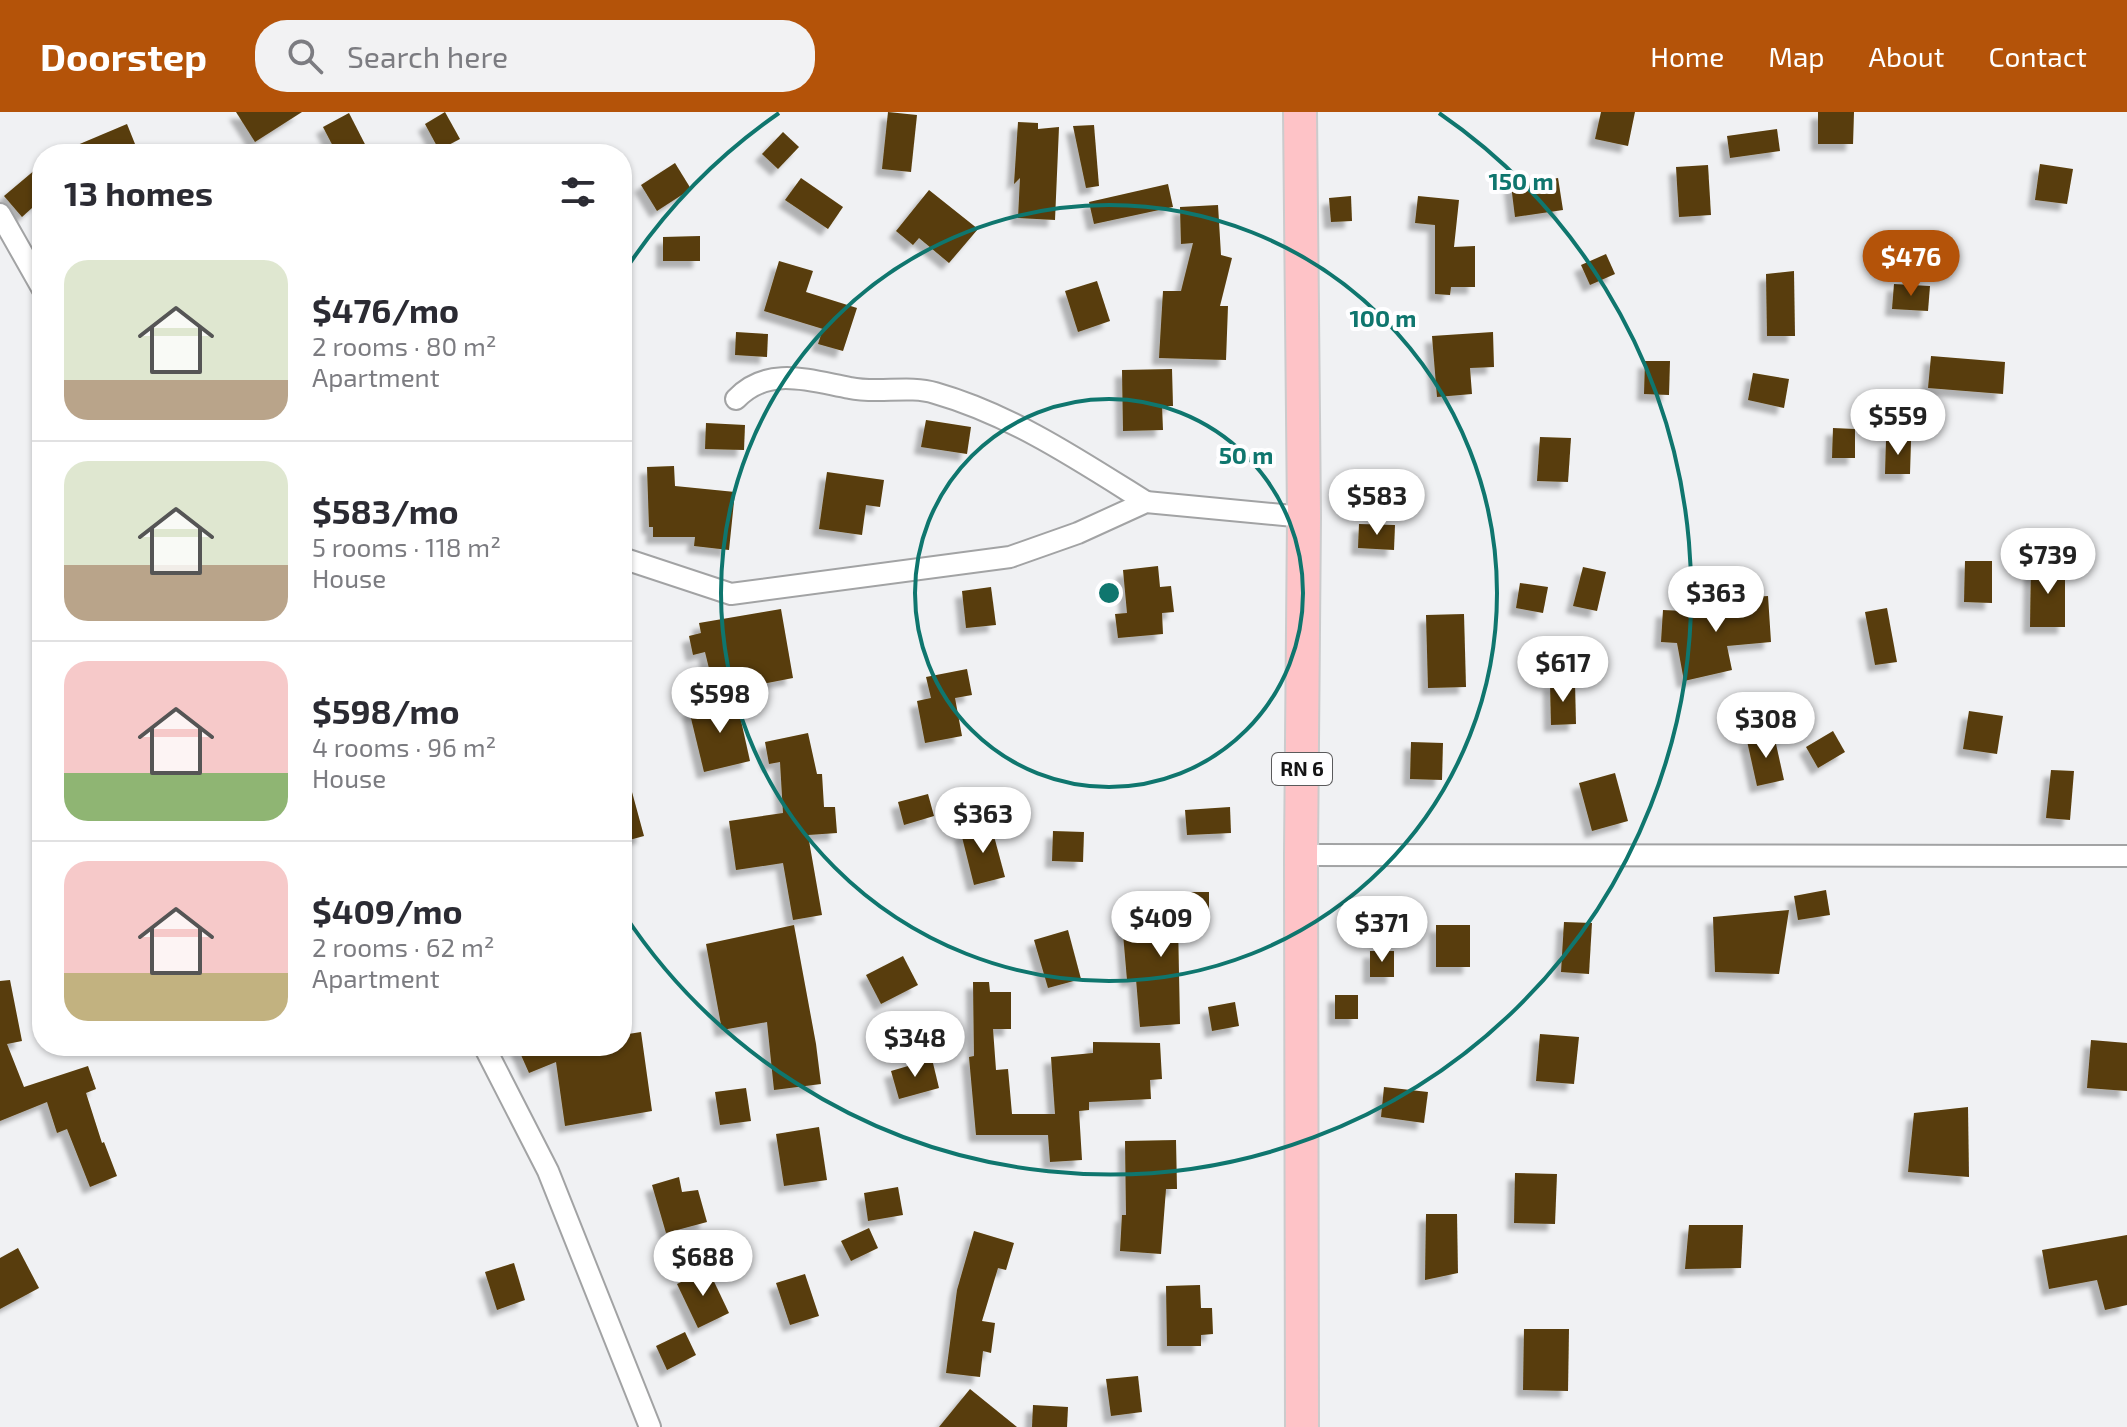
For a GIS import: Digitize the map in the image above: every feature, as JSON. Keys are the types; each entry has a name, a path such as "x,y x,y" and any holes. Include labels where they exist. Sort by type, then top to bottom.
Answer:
{"main road":[{"name":"RN 6","path":"1300,112 1304,517 1302,1427"}],"street":[{"path":"0,214 32,270"},
{"path":"736,399 746,388 798,376 854,389 932,392 1045,439 1146,502 1304,517"},
{"path":"632,561 731,594 1010,557 1078,533 1146,502"},
{"path":"1301,855 2127,856"},
{"path":"489,1056 548,1171 650,1427"}],"building":[{"path":"236,112 302,112 255,142"},
{"path":"445,112 460,139 450,144 436,144 425,124"},
{"path":"888,112 917,115 911,172 882,169"},
{"path":"1601,112 1635,112 1628,146 1595,139"},
{"path":"1818,112 1854,112 1853,144 1818,144"},
{"path":"349,113 365,144 332,144 323,127"},
{"path":"1018,122 1038,123 1038,129 1059,127 1055,220 1018,218 1020,178 1014,184"},
{"path":"127,124 135,144 80,144"},
{"path":"1094,125 1099,186 1086,188 1073,126"},
{"path":"1777,129 1780,151 1730,158 1727,136"},
{"path":"783,132 799,147 778,169 762,154"},
{"path":"675,163 691,189 657,211 641,185"},
{"path":"2040,164 2073,169 2067,204 2035,200"},
{"path":"1708,165 1711,215 1679,217 1676,167"},
{"path":"32,172 32,208 22,217 4,196"},
{"path":"801,178 843,207 828,229 785,200"},
{"path":"1558,178 1563,210 1515,217 1511,185"},
{"path":"1168,184 1173,207 1094,224 1089,202"},
{"path":"929,190 978,229 949,263 919,238 913,245 896,231"},
{"path":"1351,196 1352,221 1331,222 1329,198"},
{"path":"1418,196 1459,200 1454,247 1475,246 1475,287 1451,287 1450,295 1435,294 1435,225 1415,223"},
{"path":"1218,205 1221,255 1232,258 1220,306 1228,306 1226,360 1159,358 1163,291 1181,291 1193,243 1181,244 1180,207"},
{"path":"700,236 700,261 663,261 663,237"},
{"path":"1606,254 1615,274 1590,285 1581,265"},
{"path":"779,261 813,271 806,292 857,308 843,351 818,344 823,329 764,311"},
{"path":"1794,271 1795,336 1767,336 1766,274"},
{"path":"1097,281 1110,321 1078,332 1065,291"},
{"path":"1894,284 1930,286 1928,311 1892,309"},
{"path":"736,332 768,334 767,357 735,355"},
{"path":"1493,332 1494,367 1470,368 1472,394 1437,397 1432,336"},
{"path":"1931,356 2005,362 2003,394 1928,388"},
{"path":"1645,361 1670,361 1669,395 1644,394"},
{"path":"1172,369 1173,406 1162,406 1163,430 1123,431 1122,370"},
{"path":"1753,373 1789,379 1784,408 1748,400"},
{"path":"926,420 971,427 967,454 921,447"},
{"path":"706,423 745,425 744,450 705,449"},
{"path":"1833,428 1855,429 1855,458 1832,458"},
{"path":"1540,437 1571,438 1568,482 1537,481"},
{"path":"1886,440 1911,441 1910,474 1885,474"},
{"path":"674,466 675,486 735,492 729,550 694,546 695,537 653,537 653,527 649,527 647,467"},
{"path":"827,472 884,480 880,507 866,505 862,535 819,529"},
{"path":"1359,524 1395,525 1394,550 1358,548"},
{"path":"1965,561 1992,561 1992,603 1964,602"},
{"path":"2031,565 2065,565 2065,627 2030,627"},
{"path":"1158,566 1160,587 1171,586 1174,612 1162,613 1163,634 1118,638 1115,614 1127,613 1123,570"},
{"path":"1583,567 1606,572 1597,611 1573,606"},
{"path":"1520,583 1548,587 1543,613 1516,608"},
{"path":"991,587 996,625 966,628 962,591"},
{"path":"1768,596 1771,642 1727,646 1732,670 1684,681 1677,643 1661,642 1663,610 1727,613 1727,599"},
{"path":"1887,608 1897,662 1875,665 1865,612"},
{"path":"781,609 793,678 715,693 705,652 693,655 689,636 701,633 699,623"},
{"path":"1464,614 1466,687 1428,688 1426,615"},
{"path":"967,669 972,695 955,698 962,736 925,743 917,701 931,698 926,677"},
{"path":"1550,683 1575,683 1576,724 1551,725"},
{"path":"736,698 750,761 704,772 689,710"},
{"path":"1969,711 2003,716 1997,754 1963,749"},
{"path":"1833,731 1845,752 1818,768 1806,747"},
{"path":"808,733 817,774 822,774 824,807 835,807 837,833 808,835 822,915 793,920 783,863 736,870 729,821 783,813 780,762 769,764 765,742"},
{"path":"1774,735 1784,780 1757,786 1747,741"},
{"path":"1411,742 1443,743 1442,780 1410,779"},
{"path":"2051,770 2074,771 2070,820 2046,818"},
{"path":"1615,773 1628,821 1592,831 1579,783"},
{"path":"632,792 644,836 632,839"},
{"path":"928,794 934,816 904,825 898,802"},
{"path":"1230,807 1231,833 1187,835 1185,810"},
{"path":"991,825 1005,877 974,885 961,833"},
{"path":"1053,831 1084,832 1083,862 1052,861"},
{"path":"1826,890 1830,915 1798,920 1794,896"},
{"path":"1177,892 1209,892 1209,923 1178,923 1180,1024 1140,1027 1136,979 1127,980 1122,922 1177,917"},
{"path":"1789,910 1779,974 1715,972 1713,917"},
{"path":"1564,922 1592,923 1589,974 1561,972"},
{"path":"794,925 821,1084 774,1090 767,1022 722,1030 706,944"},
{"path":"1436,925 1470,925 1470,967 1436,967"},
{"path":"1068,930 1081,979 1048,988 1034,940"},
{"path":"1370,951 1394,951 1394,977 1370,977"},
{"path":"903,956 918,985 881,1004 866,975"},
{"path":"10,980 22,1041 7,1044 24,1087 88,1066 96,1089 86,1093 102,1143 117,1176 90,1187 67,1129 57,1133 47,1102 0,1121 0,981"},
{"path":"973,982 989,982 990,992 1011,992 1011,1029 993,1029 996,1070 1008,1069 1012,1114 1055,1114 1051,1057 1093,1053 1093,1042 1160,1043 1162,1079 1150,1080 1151,1099 1089,1102 1089,1110 1079,1111 1082,1160 1050,1162 1048,1135 976,1135 969,1057 974,1056"},
{"path":"1335,995 1358,995 1358,1019 1335,1019"},
{"path":"1235,1002 1239,1026 1212,1031 1208,1007"},
{"path":"641,1032 652,1111 565,1126 556,1062 529,1073 521,1056 632,1056 632,1033"},
{"path":"1540,1034 1579,1037 1574,1084 1536,1081"},
{"path":"2091,1040 2127,1043 2127,1091 2087,1088"},
{"path":"932,1059 939,1088 899,1099 891,1071"},
{"path":"1384,1087 1428,1092 1424,1123 1381,1117"},
{"path":"746,1088 751,1121 720,1125 715,1092"},
{"path":"1968,1107 1969,1177 1908,1172 1914,1113"},
{"path":"819,1127 827,1180 784,1186 776,1134"},
{"path":"1176,1140 1177,1189 1166,1189 1161,1254 1120,1251 1122,1215 1126,1215 1125,1141"},
{"path":"1515,1173 1557,1174 1555,1224 1514,1223"},
{"path":"679,1177 682,1192 698,1190 707,1222 666,1233 652,1185"},
{"path":"898,1187 903,1215 868,1221 864,1193"},
{"path":"1426,1214 1457,1214 1458,1273 1425,1280"},
{"path":"1689,1225 1743,1225 1741,1268 1685,1269"},
{"path":"869,1228 878,1248 851,1261 841,1241"},
{"path":"974,1231 1014,1243 1006,1270 998,1268 982,1321 995,1323 991,1353 983,1351 980,1377 946,1373 957,1290"},
{"path":"2127,1235 2127,1305 2105,1310 2097,1280 2049,1289 2042,1250"},
{"path":"18,1248 39,1288 0,1309 0,1258"},
{"path":"514,1263 525,1300 497,1310 485,1272"},
{"path":"708,1269 729,1313 698,1328 677,1284"},
{"path":"805,1274 819,1316 790,1325 776,1283"},
{"path":"1200,1285 1201,1308 1212,1308 1213,1334 1201,1335 1201,1346 1167,1346 1166,1286"},
{"path":"1524,1329 1569,1329 1568,1391 1523,1390"},
{"path":"685,1332 696,1355 667,1370 656,1346"},
{"path":"1138,1376 1142,1412 1111,1416 1106,1379"},
{"path":"970,1389 1017,1427 939,1427"},
{"path":"1033,1405 1068,1407 1067,1427 1032,1427"}]}
